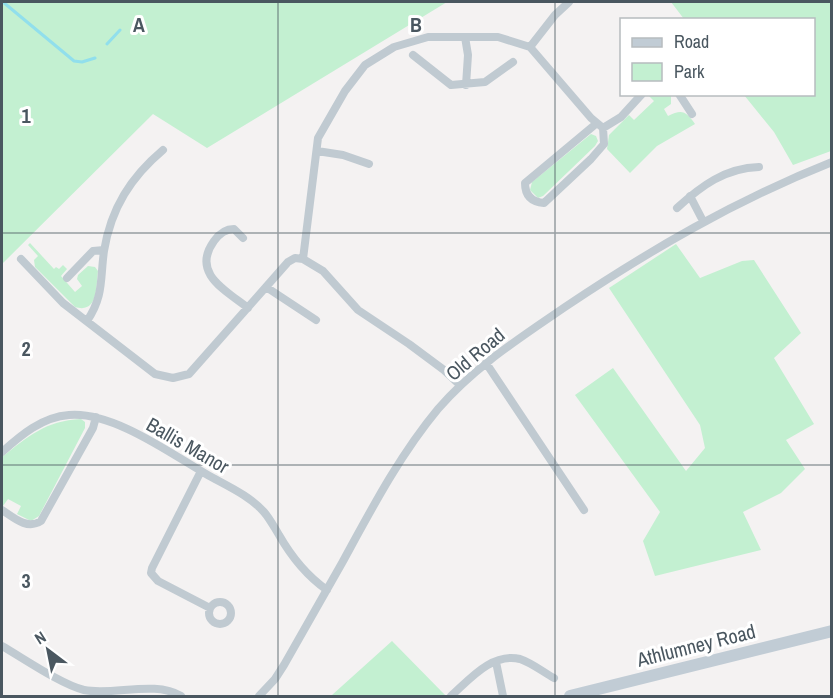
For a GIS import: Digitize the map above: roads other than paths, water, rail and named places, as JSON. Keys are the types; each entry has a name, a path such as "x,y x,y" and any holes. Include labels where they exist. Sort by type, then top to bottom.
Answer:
{"main road":[{"name":"Athlumney Road","path":"570,696 831,631"}],"street":[{"path":"530,47 555,15 569,2"},
{"path":"303,259 318,138 345,91 365,65 394,47 428,37 498,37 530,47 600,125 604,144 544,203 535,202 528,196 525,183 600,125 621,117 640,96"},
{"path":"465,37 468,55 466,85"},
{"path":"413,55 451,85 485,82 513,62"},
{"path":"680,96 692,114"},
{"path":"87,321 96,308 100,296 109,229 124,192 136,176 163,150"},
{"path":"317,151 343,155 369,164"},
{"name":"Old Road","path":"259,696 284,666 377,497 432,417 460,385 486,363 605,281 703,221 796,176 831,162"},
{"path":"677,208 713,179 740,169 759,167"},
{"path":"690,196 703,221"},
{"path":"243,238 234,229 224,231 213,242 206,269 217,284 248,308"},
{"path":"67,278 93,251 105,250"},
{"path":"21,259 63,303 155,374 172,378 189,374 288,262 295,258 303,259 323,271 358,310 410,344 460,385"},
{"path":"266,287 316,320"},
{"path":"486,363 584,510"},
{"name":"Ballis Manor","path":"2,452 34,427 52,418 81,414 116,424 175,455 249,499 263,511 291,554 310,576 327,590"},
{"path":"2,510 31,526 41,521 93,428 96,417"},
{"path":"201,471 151,573 158,581 210,608"},
{"path":"2,646 75,687 98,691 168,691 181,696"},
{"path":"451,696 480,670 496,662 513,658 522,660 554,678"},
{"path":"496,662 503,696"}],"waterway":[{"path":"3,2 74,61 82,62 95,58"},
{"path":"107,44 120,30"}]}
